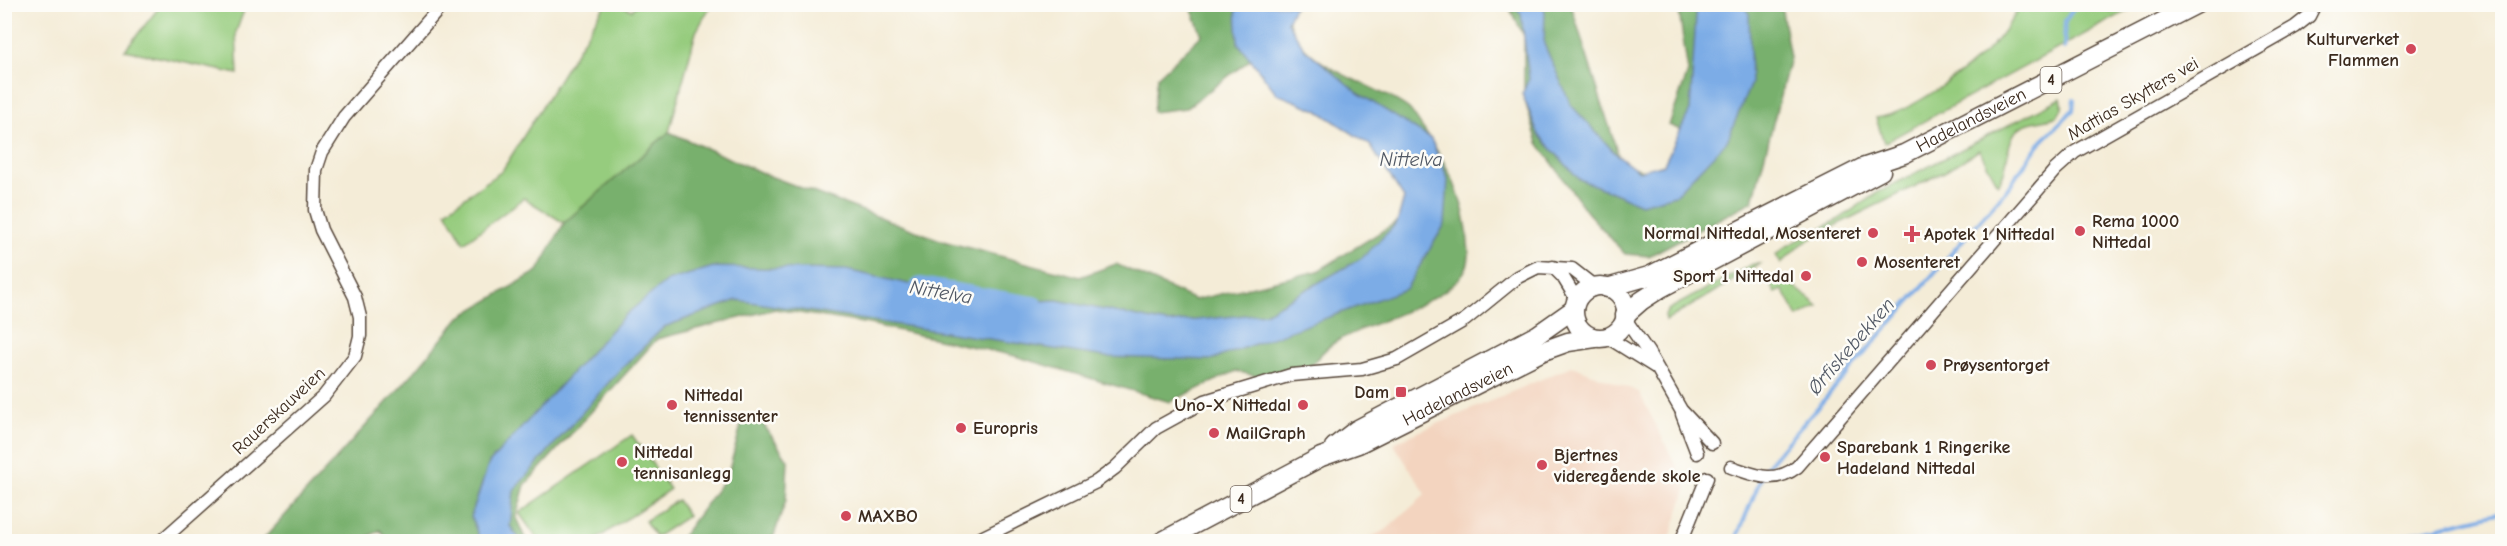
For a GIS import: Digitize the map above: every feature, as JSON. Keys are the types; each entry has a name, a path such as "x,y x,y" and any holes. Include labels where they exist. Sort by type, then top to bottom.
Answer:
{"highway":[{"name":"Hadelandsveien","path":"1625,317 1649,295 1871,177 1904,154 2197,4"},
{"name":"Hadelandsveien","path":"1601,287 1649,276 1862,168 1904,154"},
{"name":"4","path":"1576,305 1587,290 1601,287"},
{"path":"1601,287 1620,296 1625,305 1625,317"},
{"name":"Hadelandsveien","path":"1321,457 1356,430 1537,335 1576,305"},
{"path":"1576,305 1575,320 1581,330 1601,337"},
{"name":"4","path":"1601,337 1616,332 1625,317"},
{"name":"Hadelandsveien","path":"1161,542 1321,457 1358,444 1543,351 1568,342 1601,337"}],"street":[{"name":"Rauerskauveien","path":"160,542 324,396 355,356 360,336 360,317 355,297 318,220 314,189 316,170 322,152 344,117 443,4"},
{"name":"Mattias Skytters vei","path":"1731,466 1751,475 1773,478 1792,471 1811,453 2033,196 2075,152 2295,27 2309,16 2315,4"},
{"path":"973,542 1096,482 1115,468 1156,428 1219,396 1291,375 1362,369 1397,359 1466,320 1525,273 1538,267 1572,269 1601,287"},
{"path":"1553,267 1563,277 1576,305"},
{"path":"1625,317 1648,351 1681,410 1697,453"},
{"path":"1601,337 1655,367"},
{"path":"1681,410 1712,443"},
{"path":"1681,542 1707,478"}],"shaded area":[{"name":"Bjertnes videregående skole","path":"1572,366 1639,392 1687,487 1671,536 1661,542 1363,541 1387,529 1426,494 1393,443"}],"green space":[{"path":"2022,4 2110,5 2109,11 2138,5 1884,143 1876,118 1905,108 1956,76 1985,53 2006,29"},
{"path":"161,5 246,5 236,32 238,74 125,50"},
{"path":"605,5 619,5 632,10 635,5 711,5 696,32 669,132 564,223 524,198 464,243 446,211 502,171"},
{"path":"1190,5 1285,5 1290,26 1301,43 1315,57 1410,110 1441,157 1460,197 1467,227 1469,260 1459,278 1446,290 1429,300 1334,343 1303,375 1260,377 1236,371 1170,402 1015,356 869,324 775,309 657,339 525,485 516,517 526,541 389,541 380,530 361,541 261,542 416,370 460,317 538,271 564,223 669,132 767,175 943,241 1080,277 1116,264 1195,300 1318,271 1418,209 1402,145 1254,57 1186,108 1153,112 1157,77 1202,35"},
{"path":"1508,5 1571,5 1621,164 1673,178 1706,141 1669,125 1688,72 1678,5 1781,5 1790,58 1753,201 1649,256 1625,254 1587,212 1538,143 1524,98 1524,36"},
{"path":"2061,98 2063,107 2057,116 2028,123 2017,130 2010,144 2005,170 1998,184 1979,150 1946,171 1824,231 1799,246 1781,264 1776,255 1785,247 1839,219 1877,193"},
{"path":"1753,264 1760,264 1666,321 1665,315 1669,309"},
{"path":"1782,276 1818,306 1798,317 1783,290 1775,293 1766,277"},
{"path":"743,418 761,421 788,460 786,500 772,541 679,541 728,474"},
{"name":"Nittedal tennisanlegg","path":"632,435 670,489 594,541 539,541 519,513"},
{"path":"677,500 688,516 656,537 645,521"}],"water":[{"name":"Nittelva","path":"1240,4 1295,5 1287,22 1305,49 1358,93 1431,139 1448,179 1445,224 1406,289 1211,360 1106,357 737,300 664,327 617,373 514,490 510,526 521,541 480,541 471,516 489,463 624,316 667,281 713,267 846,270 994,303 1057,300 1167,323 1265,313 1362,258 1397,223 1404,198 1370,145 1317,110 1277,94 1238,43 1236,12"},
{"path":"1512,5 1542,5 1545,11 1544,44 1571,105 1615,153 1639,171 1664,164 1690,110 1696,15 1690,5 1744,5 1749,13 1751,83 1727,141 1675,195 1641,204 1579,179 1539,135 1522,94 1529,79 1521,13"}],"waterway":[{"name":"Ørfiskebekken","path":"2064,48 2065,21 2077,4"},
{"name":"Ørfiskebekken","path":"1735,542 1765,468 2008,188 2039,144 2073,110 2074,99"},
{"name":"Nittelva","path":"921,288 1033,307"},
{"name":"Ørfiskebekken","path":"2377,542 2502,512"}],"place":[{"name":"Kulturverket Flammen","path":"2411,49"},
{"name":"Rema 1000 Nittedal","path":"2080,231"},
{"name":"Normal Nittedal, Mosenteret","path":"1873,233"},
{"name":"Apotek 1 Nittedal","path":"1912,234"},
{"name":"Mosenteret","path":"1862,262"},
{"name":"Sport 1 Nittedal","path":"1806,276"},
{"name":"Prøysentorget","path":"1931,365"},
{"name":"Dam","path":"1401,392"},
{"name":"Nittedal tennissenter","path":"672,405"},
{"name":"Uno-X Nittedal","path":"1303,405"},
{"name":"Europris","path":"961,428"},
{"name":"MailGraph","path":"1214,433"},
{"name":"Sparebank 1 Ringerike Hadeland Nittedal","path":"1825,457"},
{"name":"Nittedal tennisanlegg","path":"622,462"},
{"name":"Bjertnes videregående skole","path":"1542,465"},
{"name":"MAXBO","path":"846,516"}]}
